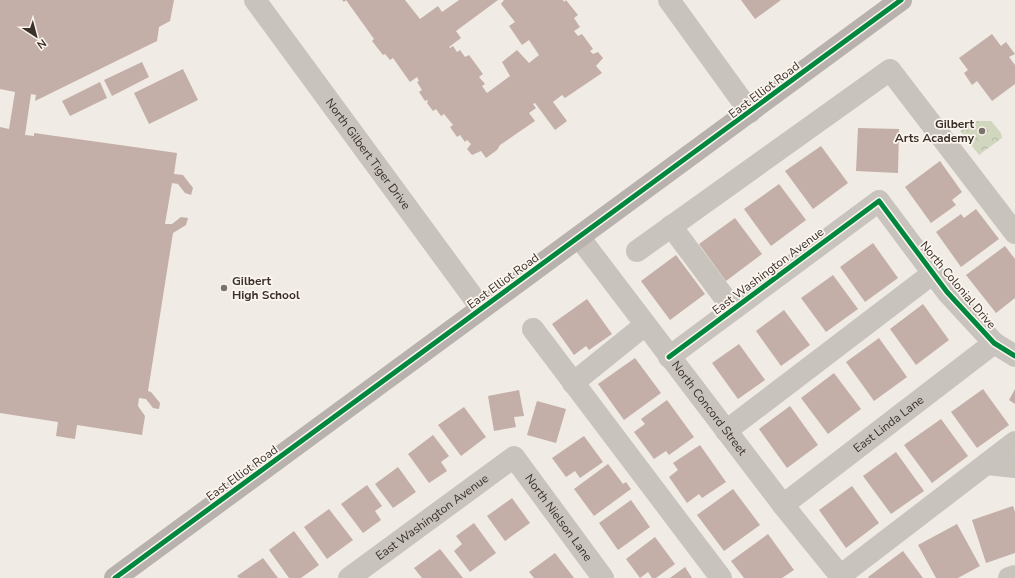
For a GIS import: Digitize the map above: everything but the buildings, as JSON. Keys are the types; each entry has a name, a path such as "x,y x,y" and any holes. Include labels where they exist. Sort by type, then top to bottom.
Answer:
{"main road":[{"name":"East Elliot Road","path":"115,578 902,0"}],"street":[{"name":"North Gilbert Tiger Drive","path":"256,0 481,308"},
{"path":"669,0 750,112"},
{"path":"637,251 890,70 1015,233"},
{"name":"North Colonial Drive","path":"879,201 932,274 994,343 1015,356"},
{"name":"East Washington Avenue","path":"669,357 879,201"},
{"path":"671,226 733,309"},
{"name":"North Concord Street","path":"579,237 783,505 841,577"},
{"path":"726,431 932,274"},
{"path":"573,383 645,325"},
{"path":"533,329 721,578"},
{"name":"East Linda Lane","path":"783,505 994,343"},
{"path":"841,577 1015,442"},
{"name":"East Washington Avenue","path":"349,578 514,457"},
{"name":"North Nielson Lane","path":"514,457 603,578"},
{"path":"986,464 1015,467"},
{"path":"1009,578 1015,576"}],"green space":[{"path":"974,121 991,121 1001,133 1002,138 979,155 960,131"}],"cycle path":[{"path":"115,578 901,0"},
{"path":"669,357 879,201 947,292 994,343 1015,356"}],"place":[{"name":"Gilbert Arts Academy","path":"982,131"},
{"name":"Gilbert High School","path":"224,288"}]}
